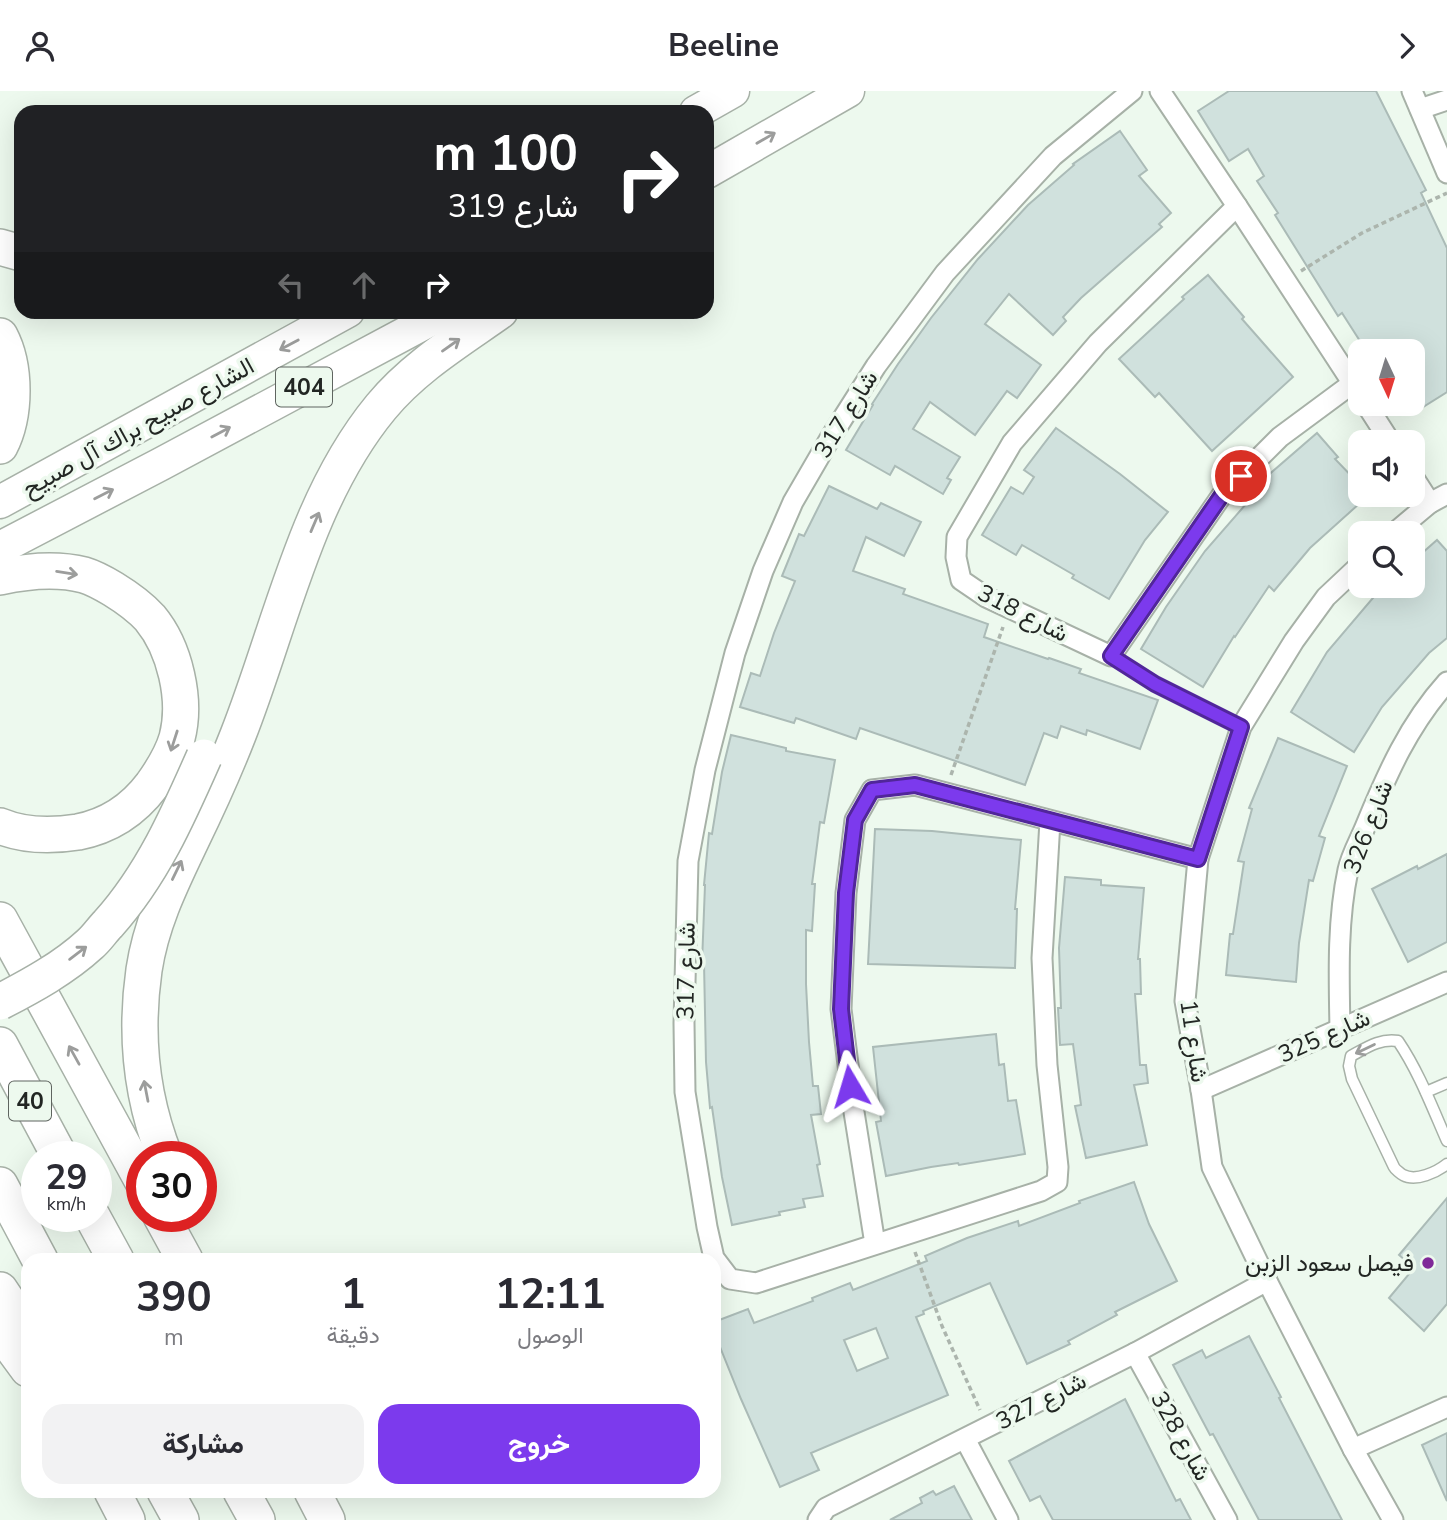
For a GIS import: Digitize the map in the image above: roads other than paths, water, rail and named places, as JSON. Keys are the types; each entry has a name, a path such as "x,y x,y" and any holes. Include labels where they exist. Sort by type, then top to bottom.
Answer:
{"highway":[{"path":"0,1002 48,975 90,943 120,911 146,875 167,838 237,679 295,569 340,467 359,436 402,383 489,319"},
{"path":"0,336 10,362 12,394 6,430 0,446"},
{"path":"160,1141 143,1075 140,1027 145,967 152,932 164,898 217,787 239,733 295,569"},
{"path":"0,577 21,572 57,571 85,575 129,599 157,628 174,663 181,708 177,739 163,771 142,798 112,821 88,830 61,835 22,833 0,826"},
{"path":"0,920 126,1151"},
{"name":"40","path":"0,1045 51,1141"},
{"path":"0,1185 36,1253"},
{"path":"101,1232 112,1253"},
{"path":"170,1232 181,1253"},
{"path":"194,1232 202,1253"},
{"path":"0,1290 21,1322"},
{"path":"0,1331 21,1360"},
{"path":"116,1498 127,1520"},
{"path":"169,1498 181,1520"},
{"path":"245,1498 257,1520"},
{"path":"316,1498 327,1520"}],"main road":[{"path":"708,105 733,91"},
{"path":"714,168 848,91"},
{"name":"الشارع صبيح براك آل صبيح","path":"0,502 333,319"},
{"name":"الشارع صبيح براك آل صبيح","path":"0,548 432,319"}],"street":[{"name":"شارع 317","path":"713,1253 685,1092 688,861 705,770 736,653 763,571 793,502 829,440 876,366 945,273 1053,156 1132,91"},
{"path":"1160,91 1348,377"},
{"path":"1447,100 1416,100 1447,173"},
{"name":"شارع 318","path":"1111,656 986,597 961,580 956,557 957,537 1012,443 1098,343 1237,206"},
{"path":"1111,656 1222,495 1280,437 1348,394"},
{"path":"1411,521 1439,499 1425,487"},
{"name":"شارع 11","path":"1348,576 1326,597 1294,641 1241,727 1198,859 1185,1001 1212,1167 1267,1281 1392,1520"},
{"name":"شارع 326","path":"1340,1030 1339,940 1348,868 1403,744 1432,699 1447,682"},
{"path":"876,1244 854,1112 841,1009 846,893 855,820 872,790 915,785 1198,859"},
{"name":"شارع 317","path":"721,1267 730,1279 756,1283 1041,1191 1056,1182 1058,1167 1047,1065 1042,958 1050,821"},
{"name":"شارع 325","path":"1201,1090 1447,982"},
{"name":"شارع 327","path":"818,1520 827,1508 1135,1353 1267,1281"},
{"name":"شارع 328","path":"1135,1353 1227,1520"},
{"path":"1353,1449 1447,1407"},
{"path":"965,1439 1008,1520"}],"lane":[{"path":"1111,656 1155,684 1241,727"},
{"path":"1447,1141 1426,1092 1398,1041 1381,1041 1351,1056 1349,1066 1352,1079 1394,1167 1402,1175 1421,1177 1447,1164"},
{"path":"1426,1092 1447,1083"}],"place":[{"name":"فيصل سعود الزبن","path":"1428,1263"}]}
